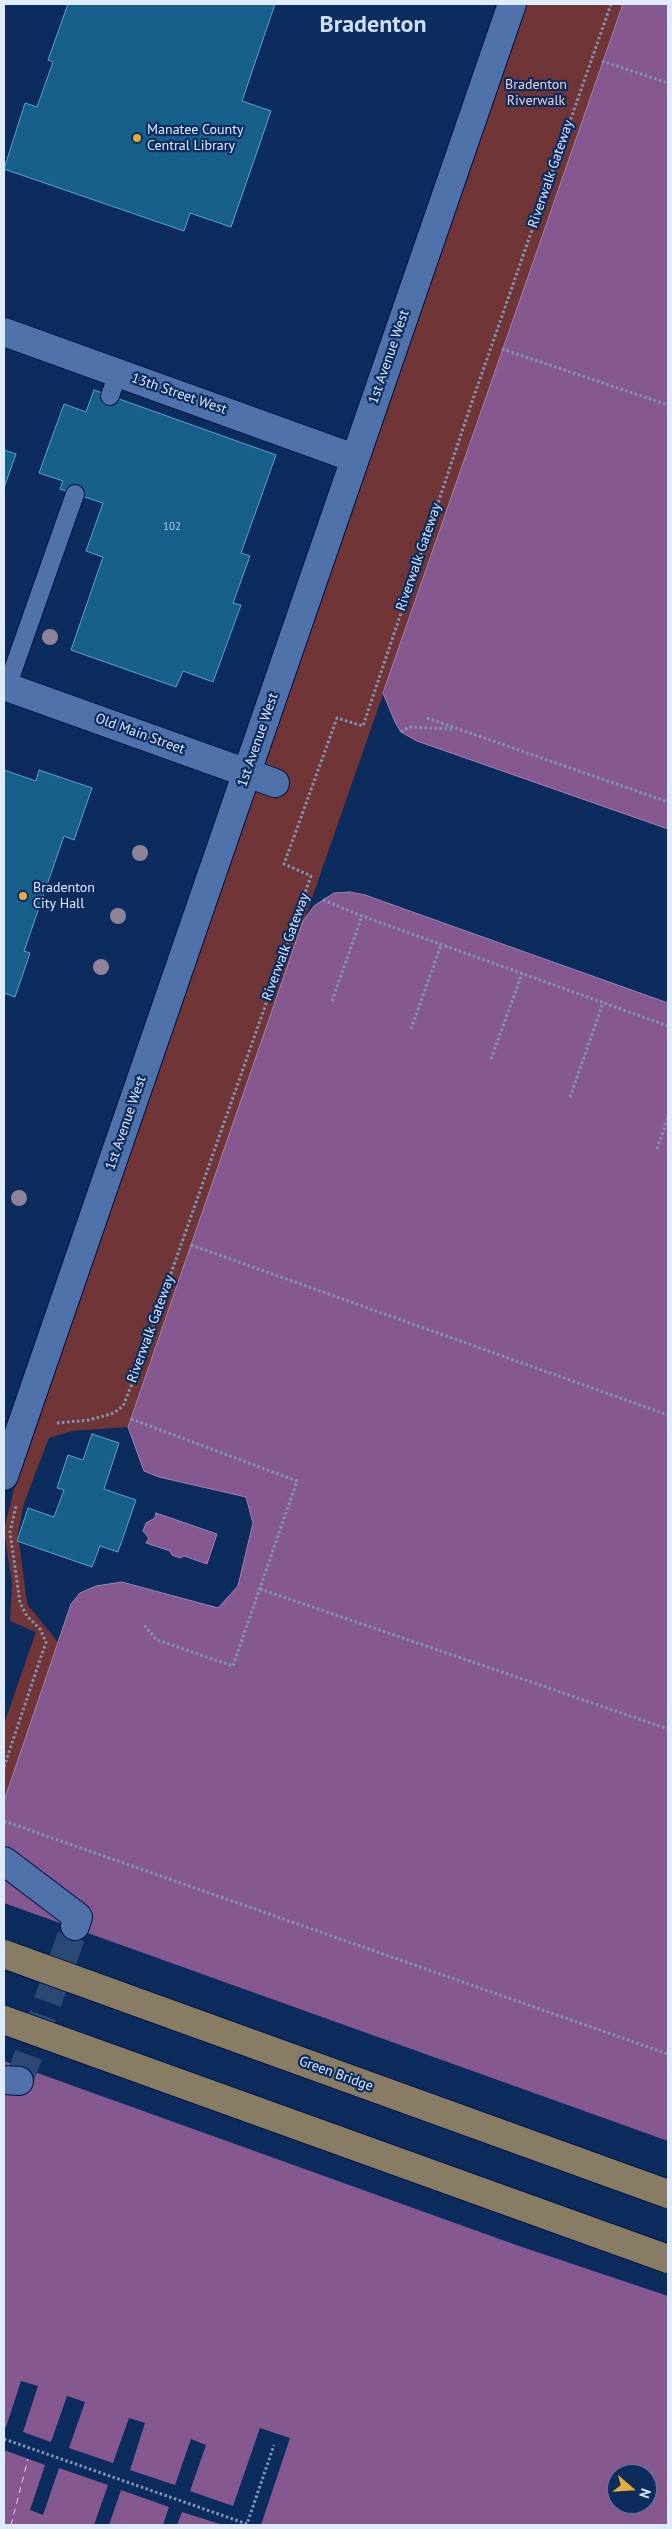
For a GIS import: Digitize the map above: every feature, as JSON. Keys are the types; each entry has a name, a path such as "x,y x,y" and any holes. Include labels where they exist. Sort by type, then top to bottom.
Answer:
{"main road":[{"name":"Green Bridge","path":"4,1954 668,2194"},
{"path":"4,2020 668,2259"}],"street":[{"name":"1st Avenue West","path":"4,1476 512,4"},
{"name":"13th Street West","path":"4,332 114,384 354,458"},
{"name":"Old Main Street","path":"6,686 276,783"},
{"path":"4,1861 78,1917 75,1926"}],"lane":[{"path":"6,686 75,494"}],"path":[{"name":"Riverwalk Gateway","path":"51,1425 89,1420 114,1413 123,1406 129,1391 311,876 284,864 337,718 363,726 473,399 611,4"},
{"path":"602,61 668,83"},
{"path":"502,349 668,405"},
{"path":"427,718 668,802"},
{"path":"401,732 409,727 446,727 463,731"},
{"path":"323,900 441,945 668,1026"},
{"path":"332,1001 362,916"},
{"path":"411,1028 441,945"},
{"path":"491,1059 522,974"},
{"path":"570,1097 603,1003"},
{"path":"657,1149 668,1117"},
{"path":"191,1245 668,1415"},
{"path":"131,1419 297,1481 233,1666 157,1640 144,1625"},
{"path":"4,1767 46,1642 40,1629 27,1616 20,1603 10,1532 12,1517 18,1500"},
{"path":"260,1589 668,1729"},
{"path":"4,1821 668,2054"},
{"path":"4,2440 247,2524 274,2445"}],"green space":[{"name":"Bradenton Riverwalk","path":"512,4 623,4 128,1427 72,1431 49,1438 24,1503 18,1533 27,1604 58,1642 4,1801 4,1724 36,1632 10,1621 12,1584 4,1530 13,1493 168,1002"}],"shaded area":[{"path":"623,4 668,4 668,829 417,741 401,732 383,693"},
{"path":"350,892 365,895 668,1003 668,2525 4,2525 4,1951 15,1919 4,1911 4,1801 71,1604 80,1593 96,1586 122,1582 218,1608 238,1586 253,1523 246,1497 159,1477 144,1471 128,1427 303,921 314,906 334,893"},
{"path":"156,1513 217,1534 207,1564 184,1556 180,1558 172,1555 170,1551 146,1543 149,1538 143,1531 146,1523 155,1518"}],"pier":[{"path":"4,1903 668,2141 668,2296 519,2246 4,2061 4,1944 12,1920 4,1914"},
{"path":"21,2381 38,2386 23,2432 51,2442 67,2396 85,2402 69,2448 113,2463 129,2418 145,2423 130,2470 175,2485 191,2439 206,2445 190,2491 233,2506 260,2428 290,2438 261,2525 223,2525 182,2512 177,2525 163,2525 169,2507 121,2490 109,2525 94,2525 108,2485 59,2468 43,2515 30,2510 45,2465 4,2450 4,2427 6,2427"}],"building":[{"name":"Manatee County Central Library","path":"68,4 275,4 242,101 271,111 231,227 190,213 184,231 4,169 25,103 37,107 53,62 48,60"},
{"path":"94,390 276,455 241,553 250,556 233,603 241,605 213,682 183,671 176,687 71,650 103,557 86,551 103,503 60,489 63,481 39,473 64,404 86,412"},
{"path":"4,450 16,454 4,488"},
{"name":"Bradenton City Hall","path":"4,770 36,781 39,770 92,788 74,840 64,836 24,951 30,953 15,997 4,993"},
{"path":"92,1434 119,1443 104,1489 136,1500 118,1552 100,1546 92,1567 17,1541 28,1508 54,1517 64,1490 57,1488 68,1455 83,1460"}],"ferry route":[{"path":"11,2525 28,2459"}],"tunnel":[{"path":"19,2081 75,1926"}],"place":[{"name":"Manatee County Central Library","path":"137,138"},
{"name":"Bradenton City Hall","path":"23,896"}],"district":[{"name":"Bradenton","path":"373,25"}]}
